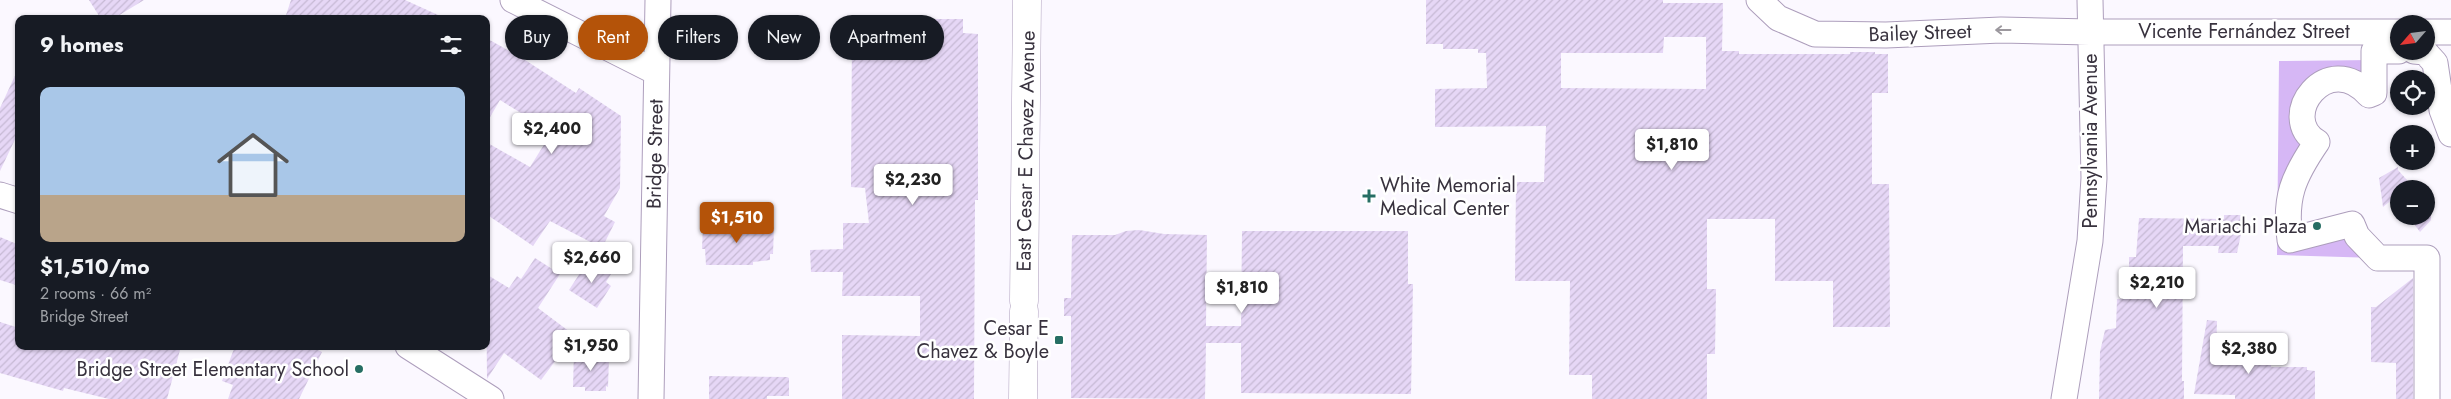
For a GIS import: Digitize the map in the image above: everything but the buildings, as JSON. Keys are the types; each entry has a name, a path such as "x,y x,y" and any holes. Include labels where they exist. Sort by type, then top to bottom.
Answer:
{"main road":[{"name":"East Cesar E Chavez Avenue","path":"1023,399 1027,0"}],"street":[{"path":"513,0 656,72"},
{"name":"Bridge Street","path":"651,399 658,0"},
{"name":"Bailey Street","path":"1759,0 1778,18 1815,34 1961,33 2001,30 2090,32"},
{"name":"Pennsylvania Avenue","path":"2064,399 2090,241 2094,187 2090,0"},
{"name":"Vicente Fernández Street","path":"2090,32 2390,32"},
{"path":"2435,32 2451,32"},
{"path":"2390,51 2374,51 2374,93 2369,95 2354,82 2338,79 2320,84 2306,98 2303,127 2308,137 2317,142 2293,182 2288,199 2287,221 2290,240 2352,224 2357,236 2378,258 2426,258 2427,399"},
{"path":"2432,60 2435,63 2442,110 2451,134"},
{"path":"0,195 15,200"},
{"path":"414,350 490,399"}],"shaded area":[{"path":"2373,60 2373,92 2320,84 2288,235 2352,225 2376,258 2277,255 2279,61"}],"place":[{"name":"White Memorial Medical Center","path":"1369,196"},
{"name":"Mariachi Plaza","path":"2317,226"},
{"name":"Cesar E Chavez & Boyle","path":"1059,340"},
{"name":"Bridge Street Elementary School","path":"359,369"}]}
